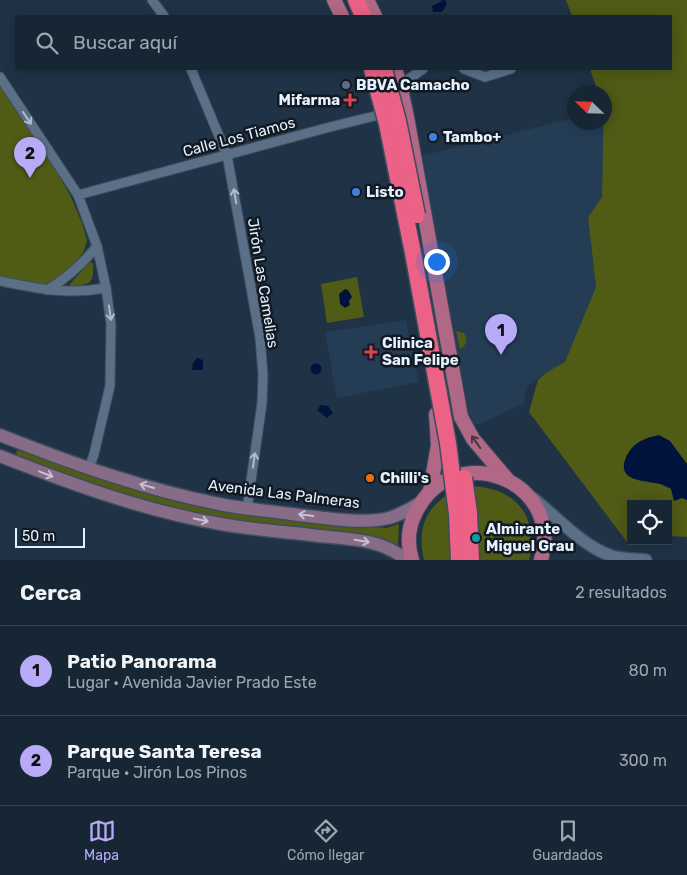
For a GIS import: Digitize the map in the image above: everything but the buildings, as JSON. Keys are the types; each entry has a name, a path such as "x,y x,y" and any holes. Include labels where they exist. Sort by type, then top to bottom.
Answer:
{"highway":[{"path":"345,0 352,15"},
{"path":"356,0 363,15"},
{"path":"372,70 387,124 408,225 448,443 458,514 459,560"},
{"path":"384,70 400,130 458,434 469,512 471,560"}],"main road":[{"path":"334,0 342,15"},
{"path":"367,0 374,15"},
{"path":"363,70 378,115 395,192 437,423 438,445 430,491"},
{"path":"395,70 407,117 461,417 473,439 507,479 521,489 533,502 541,517 544,534 544,552 541,560"},
{"path":"418,318 430,323 437,321 442,316"},
{"name":"Avenida Las Palmeras","path":"0,435 89,469 167,492 225,505 313,516 368,520 390,518 420,503"},
{"path":"16,462 13,453 15,449 23,444"},
{"path":"0,456 83,488 162,511 222,524 363,541 387,548 406,560"},
{"path":"412,560 409,535 413,518 420,503 430,491 446,480 461,474 477,472 507,479"}],"street":[{"path":"152,0 163,15"},
{"name":"Jirón Las Camelias","path":"191,70 227,155 262,356 261,410 247,508"},
{"path":"400,85 422,70"},
{"path":"467,70 485,77 508,70"},
{"path":"0,77 78,195 97,246 111,324 110,386 89,469"},
{"name":"Calle Los Tiamos","path":"78,195 378,115 393,112 407,117"},
{"path":"46,290 65,279 77,269 97,246"},
{"path":"0,281 46,290 73,292 106,288"},
{"path":"521,489 574,533 602,552 613,556 646,560"}],"shaded area":[{"path":"567,120 567,130 604,130 602,197 588,217 596,287 565,362 527,386 524,403 480,424 469,425 417,157"},
{"name":"Clinica San Felipe","path":"406,320 419,382 337,398 325,332"}],"green space":[{"path":"566,0 687,0 687,537 672,536 672,500 627,500 627,542 529,412 538,380 547,372 565,362 596,287 588,217 602,197 603,130 612,130 612,85 596,85 590,70 672,70 672,15 572,15"},
{"path":"0,83 50,160 71,197 87,240 84,251 72,267 56,281 42,288 0,279"},
{"path":"90,262 93,263 93,275 90,282 71,286 70,284"},
{"path":"357,277 364,317 327,323 321,284"},
{"path":"456,331 464,333 466,337 465,344 460,349"},
{"path":"18,450 99,477 307,520 386,528 399,524 398,546 385,539 296,530 201,516 109,491 42,468 37,463 17,455 16,452"},
{"path":"467,486 484,487 498,491 510,497 519,506 526,516 530,529 529,560 424,560 422,534 424,523 429,513 444,497"}],"water":[{"path":"441,0 445,0 447,4 442,12 433,12 432,6"},
{"path":"345,289 348,290 352,297 349,301 350,305 345,308 340,304 339,294"},
{"path":"197,358 203,360 203,370 192,370 193,363"},
{"path":"316,363 322,369 316,375 310,369"},
{"path":"321,405 328,406 333,413 327,418 317,410"},
{"path":"659,435 670,441 687,464 687,500 682,498 674,501 671,489 660,484 633,478 624,470 627,455 633,447 645,439"}],"place":[{"name":"BBVA Camacho","path":"346,85"},
{"name":"Mifarma","path":"350,100"},
{"name":"Tambo+","path":"433,137"},
{"name":"Parque Santa Teresa","path":"30,178"},
{"name":"Listo","path":"356,192"},
{"name":"Clinica San Felipe","path":"371,352"},
{"name":"Patio Panorama","path":"501,355"},
{"name":"Chilli's","path":"370,478"},
{"name":"Almirante Miguel Grau","path":"476,538"}]}
